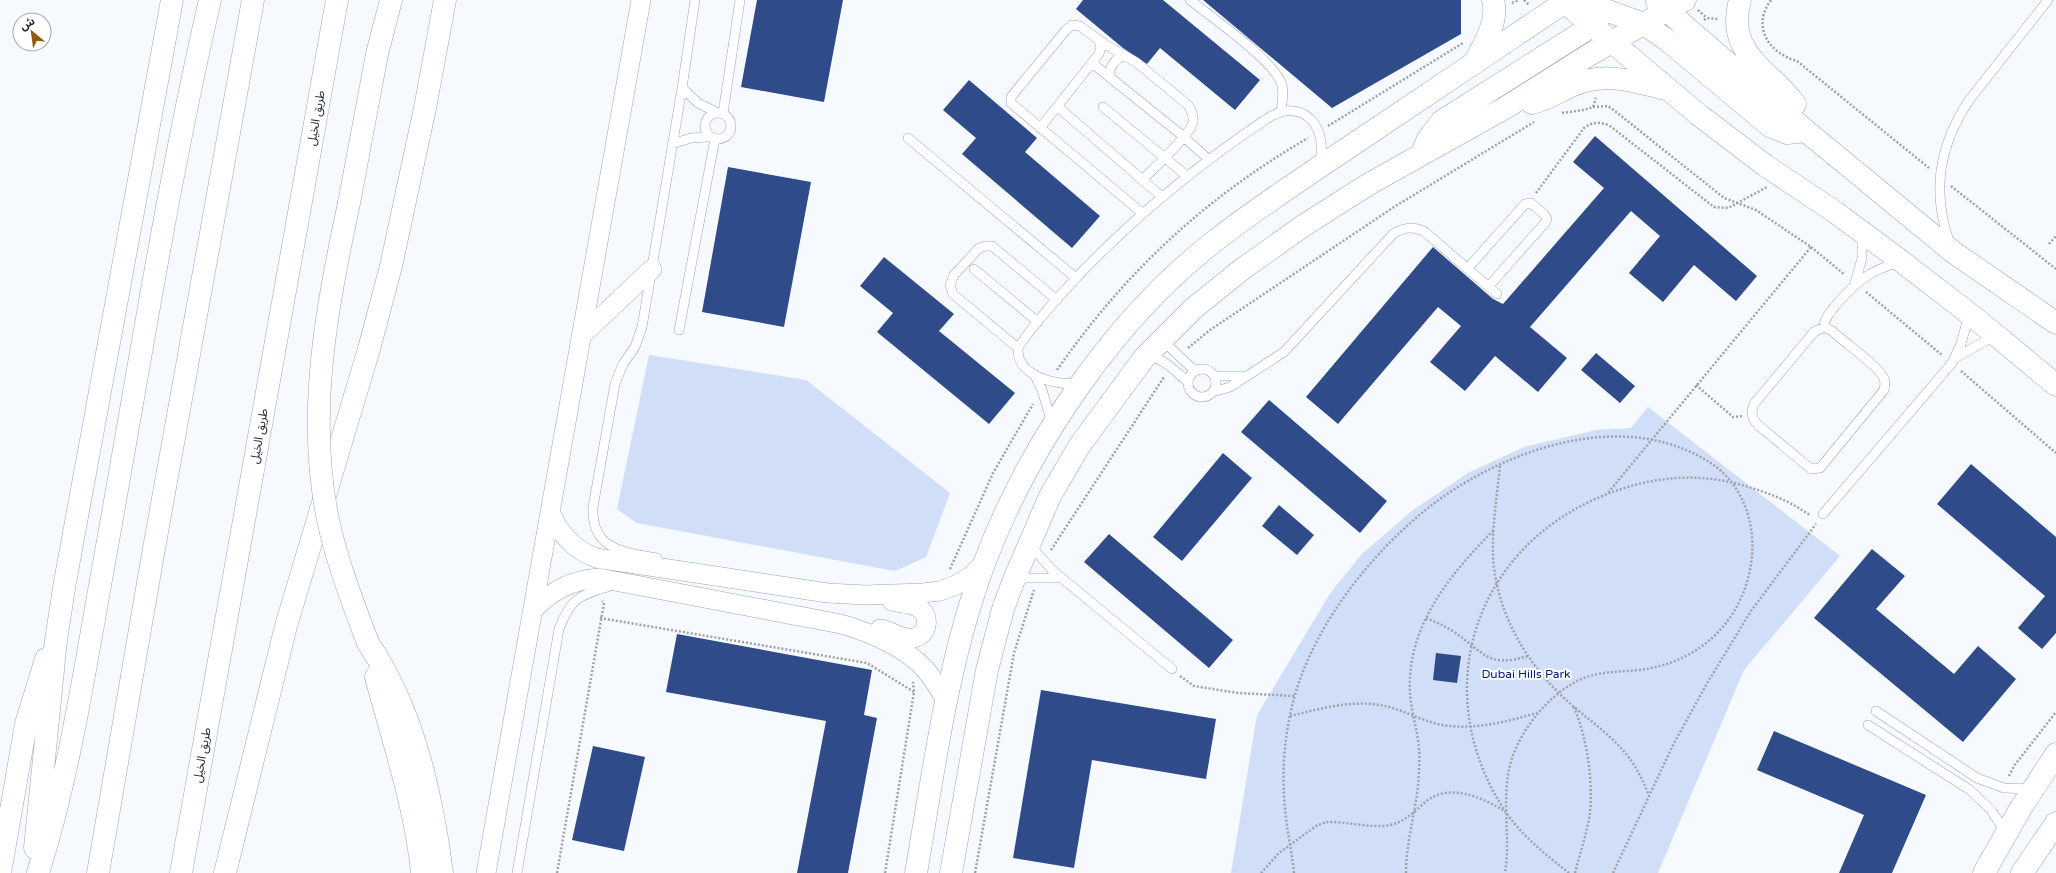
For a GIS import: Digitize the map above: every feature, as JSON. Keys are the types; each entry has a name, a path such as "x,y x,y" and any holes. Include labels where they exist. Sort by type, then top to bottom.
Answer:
{"main road":[{"path":"33,873 56,640 66,574 172,0"},
{"path":"38,873 59,800 84,676 184,119 210,0"},
{"path":"98,873 153,554 253,0"},
{"name":"طريق الخيل","path":"181,873 337,0"},
{"path":"381,34 379,22 382,0"},
{"path":"391,0 381,34 349,203 334,273 322,353 319,393 320,470 328,520 344,578 368,643 408,798 420,855 422,873"},
{"path":"225,873 286,626 369,349 391,266 445,0"},
{"path":"1475,63 1492,24 1496,10 1493,0"},
{"path":"916,873 947,702 962,635 984,563 1018,488 1053,425 1082,382 1141,310 1174,276 1216,241 1318,168 1565,1 1646,11 1660,5 1685,0"},
{"path":"1740,0 1737,21 1740,39 1747,53 1756,66 1793,102 1802,116 1806,131"},
{"path":"951,873 987,670 1003,609 1012,582 1050,496 1080,445 1144,358 1194,308 1241,270 1310,221 1369,184 1422,153 1505,108 1644,24 1660,5"},
{"path":"1660,5 1806,131 1953,252 2056,322"},
{"path":"1613,7 1644,24 1667,40 1770,126 1787,133 1806,131"},
{"path":"1612,42 1613,7"},
{"path":"1422,153 1428,139 1442,121 1613,7"},
{"path":"1612,42 1669,90 1783,178 1862,232 1901,261 1996,335 2056,385"},
{"path":"1505,108 1537,102 1572,86 1604,77 1631,80 1669,90"},
{"path":"0,873 26,724 43,668 56,640"},
{"path":"368,643 394,688 418,755 431,802 442,873"},
{"path":"1984,873 2006,833 2056,754"},
{"path":"2022,873 2056,823"}],"street":[{"path":"486,873 641,0"},
{"path":"581,336 652,269"},
{"path":"550,512 563,536 585,554 606,561 828,592 865,595 940,591 966,579 984,563"},
{"path":"533,610 556,590 583,579 599,578 841,624 859,629 903,651 921,665 936,682 947,702"},
{"path":"859,629 871,627 882,629 912,639 923,632 927,621 924,613 918,608 865,595"}],"lane":[{"path":"695,0 682,88 639,338 623,364 615,384 592,517 600,536 613,547 673,561 699,574"},
{"path":"720,113 740,0"},
{"path":"1190,0 1270,65 1282,85 1283,97 1281,111"},
{"path":"1953,252 1942,216 1940,177 1948,140 1960,115 1970,99 2048,0"},
{"path":"1142,180 1184,137 1191,127 1193,115 1188,104 1136,62 1124,56 1080,26 1076,25 1068,27 1011,97 1012,106 1142,213"},
{"path":"1040,128 1058,107 1100,50 1098,39"},
{"path":"1109,76 1111,65 1119,58 1124,56"},
{"path":"1092,62 1184,137 1208,159"},
{"path":"672,144 691,138 725,137 731,130 730,120 720,113 698,103 682,88"},
{"path":"1058,107 1161,196"},
{"path":"1103,107 1186,176"},
{"path":"1018,348 1076,278 1142,213 1208,159 1238,137 1281,111 1293,111 1304,114 1314,122 1320,132 1323,144 1318,168"},
{"path":"712,138 706,131 705,124 707,118 712,114 720,113"},
{"path":"679,330 712,138"},
{"path":"908,138 1076,278"},
{"path":"1468,268 1528,203 1531,203 1544,214 1546,222 1489,286"},
{"path":"1144,358 1151,356 1170,368 1188,382 1191,391 1199,396 1209,395 1212,392 1230,387 1245,376 1264,367 1284,352 1393,234 1400,229 1413,228 1424,232 1497,294"},
{"path":"1855,283 1862,258 1862,232"},
{"path":"1053,425 1042,390 1035,376 1020,358 1018,348 953,294 950,285 954,275 979,248 992,246 1057,300"},
{"path":"1824,327 1826,317 1855,283 1877,270 1901,261"},
{"path":"974,269 1038,322"},
{"path":"1820,517 1953,360 1964,336 1969,314"},
{"path":"1824,327 1832,331 1882,375 1884,380 1884,390 1820,468 1811,469 1758,425 1752,415 1754,404 1814,332 1824,327"},
{"path":"1953,360 1996,335"},
{"path":"1162,340 1195,370 1208,370 1214,376 1216,384 1212,392"},
{"path":"1188,382 1195,370"},
{"path":"1035,376 1059,384 1082,382"},
{"path":"1214,376 1245,376"},
{"path":"1029,544 1062,578 1172,669"},
{"path":"1012,582 1026,578 1062,578"},
{"path":"517,873 559,629 566,611 587,593 615,585 630,583"},
{"path":"1876,711 1977,778 2004,788 2033,789"},
{"path":"1868,725 1970,790 1991,810 2006,833"}],"path":[{"path":"1771,0 1764,12 1762,21 1765,35 1773,48 1787,58 1797,61 2056,269"},
{"path":"1593,107 1604,77"},
{"path":"1556,113 1608,106 1724,198 1756,210 1811,248 1953,360 2056,453"},
{"path":"1178,356 1210,330 1394,207 1541,118"},
{"path":"1528,203 1584,128 1588,125 1599,122 1610,126 1708,204 1721,209 1739,204 1783,178"},
{"path":"2049,244 2056,236"},
{"path":"1606,494 1651,438 1811,248"},
{"path":"1044,561 1170,368"},
{"path":"1696,385 1733,417 1752,415"},
{"path":"1294,873 1285,813 1283,781 1284,748 1290,716 1299,682 1313,649 1332,617 1353,587 1399,534 1423,512 1450,492 1500,465 1540,449 1568,441 1597,436 1651,438 1673,444 1695,453 1716,466 1733,482 1747,511 1752,552 1744,594 1734,614 1719,632 1702,647 1682,658 1660,666 1597,674 1577,681 1560,693 1538,713 1525,731 1515,750 1509,770 1505,792 1508,841 1505,873"},
{"path":"1500,465 1493,531 1496,582 1506,615 1528,656 1560,693 1612,737 1628,755 1640,775 1649,796"},
{"path":"1569,873 1545,854 1505,811 1478,757 1470,727 1467,690 1471,647 1479,616 1496,582 1515,558 1537,536 1561,517 1606,494 1647,481 1678,477 1703,477 1733,482 1787,500 1820,517 1751,611 1673,745 1613,873"},
{"path":"1406,873 1406,849 1418,785 1419,749 1410,691 1412,656 1416,639 1426,618 1457,570 1493,531"},
{"path":"975,873 1014,653 1039,578"},
{"path":"557,873 600,618 604,603 587,593"},
{"path":"600,618 867,663 914,692"},
{"path":"1426,618 1455,632 1471,647 1488,657 1498,660 1508,660 1528,656"},
{"path":"1172,669 1194,686 1238,693 1296,696"},
{"path":"1290,716 1354,703 1381,705 1434,724 1470,727 1492,725 1538,713"},
{"path":"1574,706 1582,726 1590,782 1590,812 1575,873"},
{"path":"2004,788 2014,766 2056,712"},
{"path":"1261,873 1274,858 1316,826 1326,822 1389,826 1402,821 1425,802 1439,795 1455,792 1470,794 1505,811"}],"green space":[{"path":"649,355 806,380 950,493 926,557 895,571 637,523 617,509"},
{"name":"Dubai Hills Park","path":"1648,407 1840,556 1744,670 1658,873 1231,873 1257,715 1331,592 1362,554 1413,510 1468,473 1524,447 1596,430 1631,428"}],"building":[{"path":"757,0 843,0 824,102 741,87"},
{"path":"1083,0 1163,0 1260,80 1235,110 1160,48 1147,64 1123,48 1076,9"},
{"path":"1203,0 1461,0 1461,34 1332,108"},
{"path":"969,80 1037,138 1025,152 1100,216 1072,248 962,154 976,138 943,110"},
{"path":"1595,136 1757,276 1736,301 1694,265 1663,302 1629,273 1660,236 1631,211 1530,327 1567,358 1538,392 1495,356 1465,391 1430,362 1461,326 1438,307 1338,424 1306,397 1433,247 1493,299 1503,304 1604,188 1573,162"},
{"path":"728,167 811,182 784,327 702,312"},
{"path":"884,257 954,314 939,331 1015,393 989,424 877,332 893,313 860,286"},
{"path":"1596,353 1635,386 1620,403 1581,370"},
{"path":"1269,400 1387,501 1360,533 1241,432"},
{"path":"1223,453 1252,478 1182,561 1153,537"},
{"path":"1971,464 2056,537 2056,633 2042,649 2018,628 2045,596 1937,504"},
{"path":"1279,505 1314,535 1297,555 1262,526"},
{"path":"1109,534 1233,640 1209,668 1084,562"},
{"path":"1872,549 1905,576 1876,609 1954,674 1978,646 2016,679 1963,742 1814,618"},
{"path":"677,634 872,670 864,715 877,718 848,873 797,873 826,721 666,692"},
{"path":"1436,653 1461,656 1457,683 1433,680"},
{"path":"1041,690 1216,719 1206,779 1092,760 1074,868 1013,858"},
{"path":"1774,731 1926,795 1892,873 1839,873 1864,815 1757,770"},
{"path":"593,746 645,757 624,851 572,840"}]}
